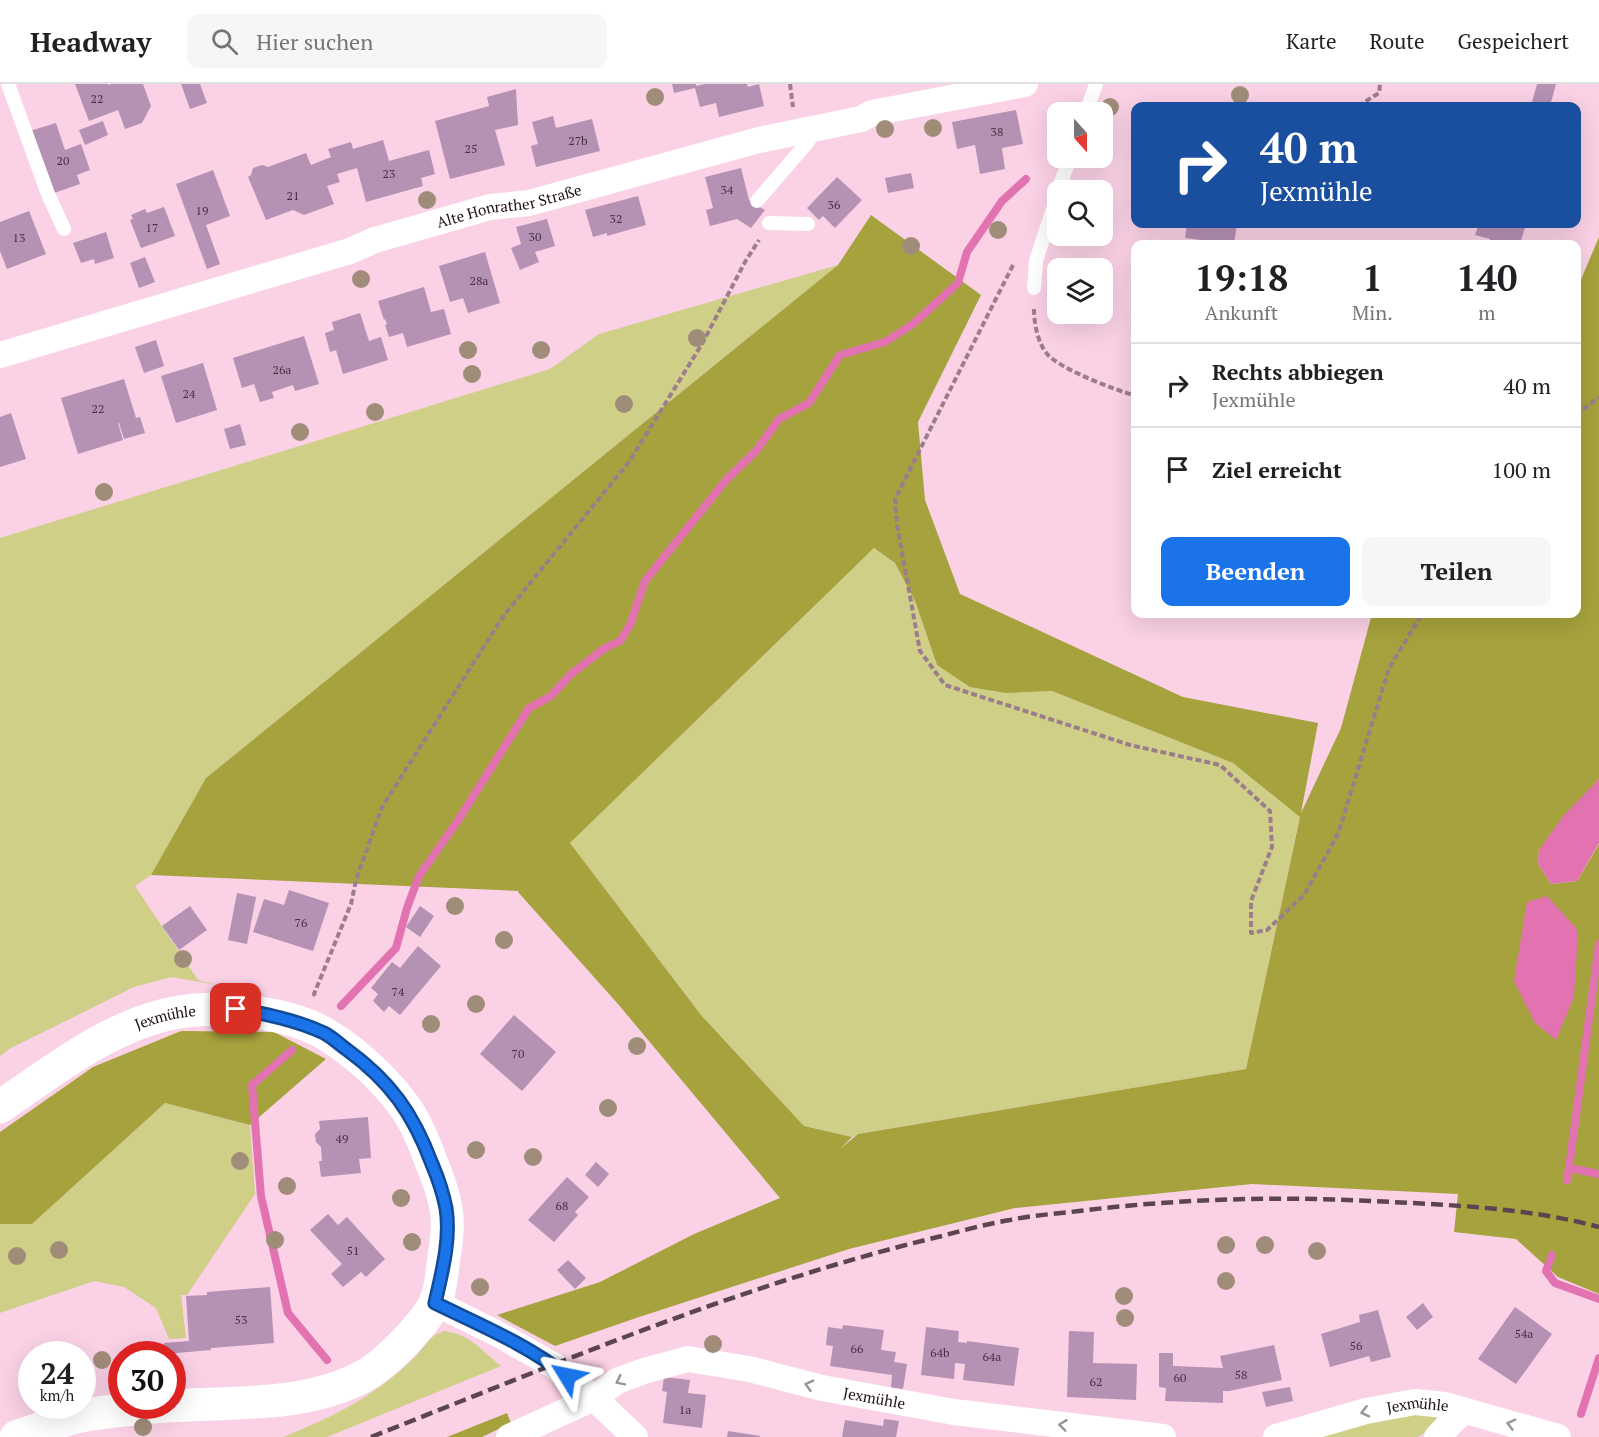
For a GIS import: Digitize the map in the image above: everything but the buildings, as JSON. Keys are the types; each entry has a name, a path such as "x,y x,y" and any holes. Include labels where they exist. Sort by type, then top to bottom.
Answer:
{"street":[{"name":"Alte Honrather Straße","path":"0,355 490,207 529,203 759,140 861,119 872,113 1025,84"},
{"name":"Jexmühle","path":"0,1107 87,1048 155,1018 179,1012 207,1010 236,1009 267,1014 326,1034 368,1066 397,1096 410,1114 426,1149 439,1183 446,1208 447,1224 447,1242 435,1303 410,1337 386,1361 360,1378 303,1397 144,1407 80,1416 16,1437"},
{"path":"435,1303 554,1365 594,1398 635,1437"},
{"name":"Jexmühle","path":"509,1437 594,1398 617,1381 688,1359 749,1369 822,1388 954,1412 1163,1437"},
{"name":"Jexmühle","path":"1276,1437 1366,1411 1415,1402 1444,1405 1558,1437"},
{"path":"1437,1437 1463,1411"}],"lane":[{"path":"8,84 48,194 64,230"},
{"path":"1090,102 1096,84"},
{"path":"757,201 807,143 816,129"},
{"path":"769,223 807,224"},
{"path":"1034,288 1036,261 1047,226"}],"path":[{"path":"1364,102 1379,93 1380,84"},
{"path":"326,1034 315,993 351,904 356,880 382,807 504,615 629,462 702,344 745,262 769,223"},
{"path":"1015,262 895,499 897,525 920,651 945,685 1130,745 1220,765 1270,811 1272,847 1251,901 1251,933 1267,930 1304,895 1338,834 1389,668 1420,618"},
{"path":"1034,288 1034,319 1040,341 1049,356 1066,367 1131,394"},
{"path":"1581,411 1599,397"}],"shaded area":[{"path":"871,215 981,295 918,422 925,500 960,594 1183,697 1318,723 1301,813 1341,728 1371,618 1581,618 1581,280 1599,237 1599,779 1539,850 1538,864 1551,884 1577,881 1599,844 1599,1294 1558,1277 1516,1239 1454,1232 1458,1194 1252,1184 1015,1208 849,1249 555,1346 497,1315 600,1282 694,1234 780,1198 618,1004 519,891 151,875 206,778 838,265","holes":["874,548 895,563 915,601 937,665 970,687 1006,693 1052,691 1233,763 1300,817 1246,1069 858,1134 840,1149 852,1137 804,1126 701,1015 570,843"]},
{"path":"838,265 206,778 151,875 135,886 198,980 218,985 171,977 134,987 9,1049 0,1056 0,538 550,369 599,334"},
{"path":"874,548 895,563 915,601 937,665 1006,693 1052,691 1233,763 1300,816 1246,1069 858,1134 852,1137 804,1126 701,1015 570,843"},
{"path":"1599,779 1599,843 1577,881 1551,884 1538,864 1539,850 1564,815"},
{"path":"1547,896 1576,928 1578,934 1574,997 1556,1040 1535,1023 1514,981 1527,902"},
{"path":"181,1031 274,1032 326,1059 250,1125 165,1103 32,1224 0,1224 0,1132 93,1067"},
{"path":"165,1103 250,1125 255,1194 187,1295 181,1295 186,1338 169,1339 156,1308 124,1287 94,1281 0,1313 0,1224 32,1224"},
{"path":"444,1331 468,1339 501,1366 327,1437 283,1437 332,1416 367,1396 401,1370 434,1336"},
{"path":"1395,1411 1436,1417 1435,1428 1417,1437 1311,1437"},
{"path":"507,1413 511,1423 482,1437 447,1437"}],"waterway":[{"path":"341,1006 396,948 419,876 457,822 529,708 551,696 571,674 605,648 620,641 630,625 645,581 726,480 756,451 779,419 809,403 840,355 885,342 913,324 958,283 967,252 1002,201 1026,179"},
{"path":"1569,1168 1599,944"},
{"path":"292,1050 252,1085 261,1196 288,1313 327,1360"},
{"path":"1567,1180 1569,1168 1599,1174"},
{"path":"1552,1255 1546,1271 1555,1283 1599,1299"},
{"path":"1581,1414 1599,1358"}],"railway":[{"path":"371,1437 582,1353 724,1301 869,1255 1018,1218 1152,1204 1299,1199 1486,1208 1543,1215 1599,1227"}],"route":[{"path":"236,1009 296,1022 326,1034 368,1066 397,1096 410,1114 422,1138 446,1208 447,1242 435,1303 554,1365 567,1376"}]}
